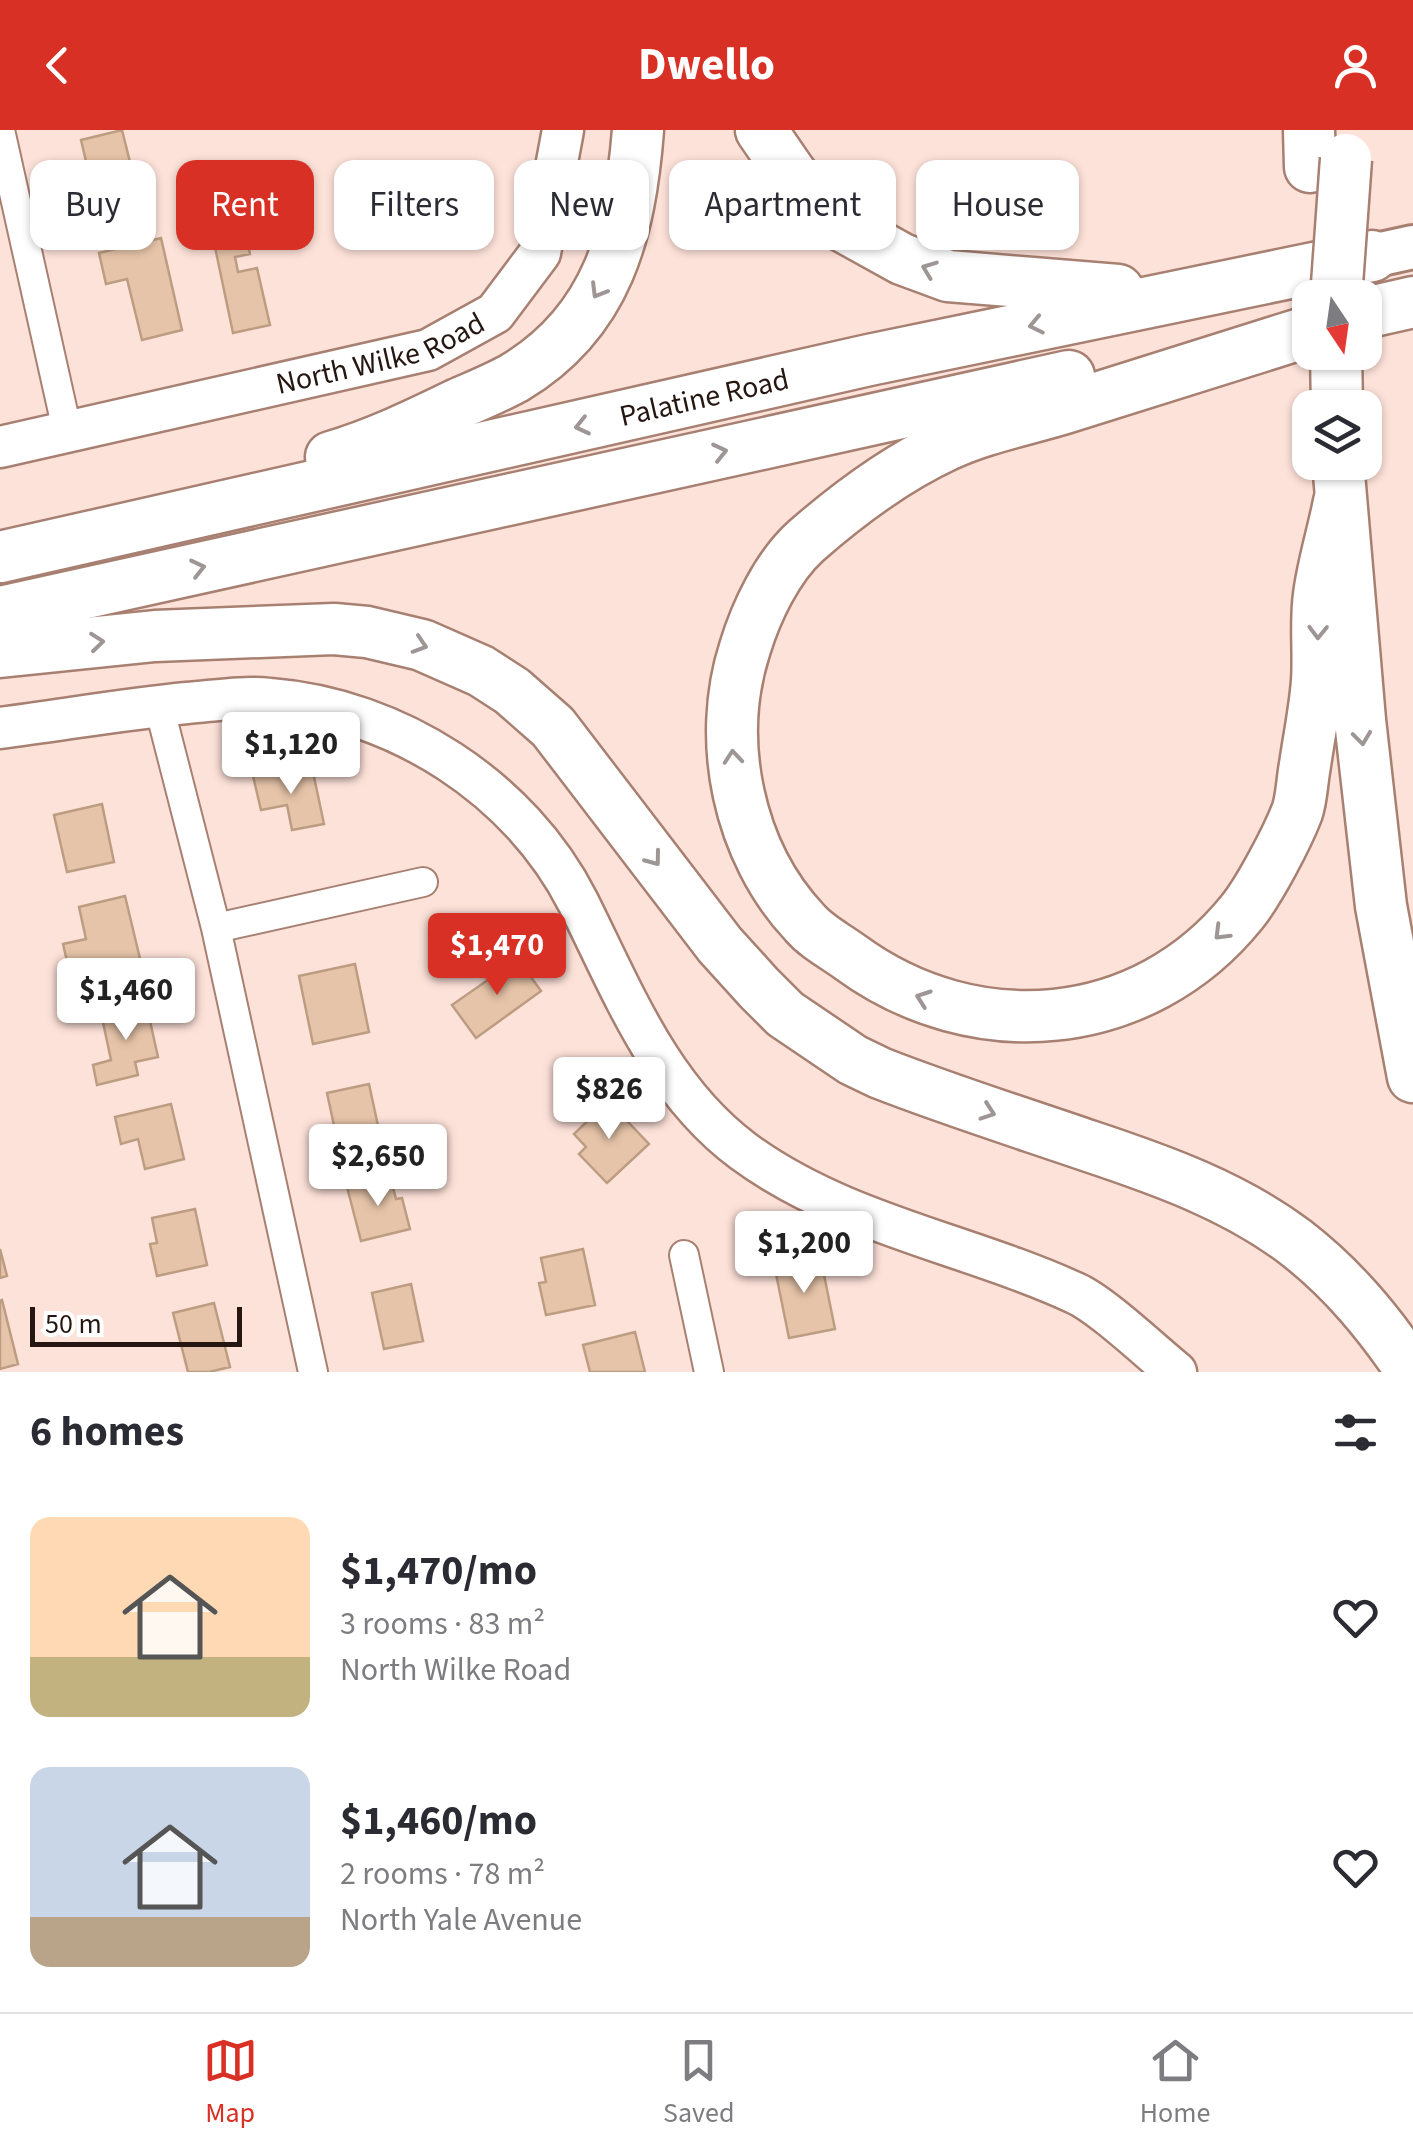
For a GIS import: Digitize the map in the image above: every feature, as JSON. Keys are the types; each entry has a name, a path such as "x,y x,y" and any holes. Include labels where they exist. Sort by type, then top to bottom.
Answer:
{"highway":[{"path":"0,536 335,456 418,424 513,378 552,350 602,288 620,245 633,193 638,130"},
{"path":"761,130 792,175 830,219 902,259 948,276 1109,292 1399,248"},
{"path":"1328,146 1358,280"},
{"name":"Palatine Road","path":"0,557 868,360 1399,248"},
{"name":"Palatine Road","path":"0,612 851,422 1292,332"},
{"path":"1292,334 948,444 846,508 800,546 754,618 739,664 732,708 736,788 762,859 786,900 808,927 880,979 920,998 975,1014 1031,1019 1079,1013 1134,994 1171,975 1244,910 1298,810 1317,682 1319,596 1339,482"},
{"path":"1339,482 1381,906 1413,1077"},
{"path":"0,652 155,636 334,629 422,645 481,670 553,726 720,945 784,1014 880,1073 1219,1195 1292,1240 1326,1268 1369,1312 1412,1372"}],"street":[{"path":"0,130 67,430"},
{"name":"North Wilke Road","path":"0,447 428,350 495,313 540,253 563,130"},
{"path":"0,728 158,706 271,699 373,722 408,738 479,781 540,842 576,898 662,1066 704,1117 742,1151 815,1194 865,1216 1079,1294 1176,1372"},
{"path":"158,706 216,928 313,1372"},
{"path":"216,928 423,882"},
{"path":"684,1255 709,1372"}],"building":[{"path":"122,130 130,160 86,160 81,140"},
{"path":"161,238 182,330 142,340 127,279 106,284 99,253 156,250 156,239"},
{"path":"216,250 249,250 250,254 235,257 238,272 257,268 270,325 233,333"},
{"path":"284,770 286,778 313,772 324,824 292,830 287,805 261,810 253,776"},
{"path":"102,804 114,862 67,872 54,815"},
{"path":"125,896 142,967 72,983 63,944 86,939 79,907"},
{"path":"518,959 541,991 476,1038 452,1005"},
{"path":"355,964 369,1032 313,1044 299,976"},
{"path":"146,1003 158,1057 135,1062 138,1075 97,1085 93,1065 111,1060 101,1013"},
{"path":"369,1084 383,1149 341,1158 327,1093"},
{"path":"608,1101 649,1144 607,1183 579,1154 586,1147 574,1134"},
{"path":"171,1104 184,1159 145,1169 138,1139 121,1144 115,1117"},
{"path":"390,1176 396,1199 402,1198 410,1229 361,1241 347,1187"},
{"path":"195,1209 207,1265 157,1276 150,1244 157,1243 152,1218"},
{"path":"0,1249 7,1276 0,1278"},
{"path":"583,1249 595,1305 546,1315 539,1283 546,1282 541,1258"},
{"path":"820,1255 835,1329 789,1338 774,1264"},
{"path":"411,1284 423,1341 384,1349 372,1293"},
{"path":"0,1301 18,1364 0,1369"},
{"path":"214,1303 230,1367 188,1372 173,1313"},
{"path":"635,1332 645,1372 590,1372 583,1345"}]}
